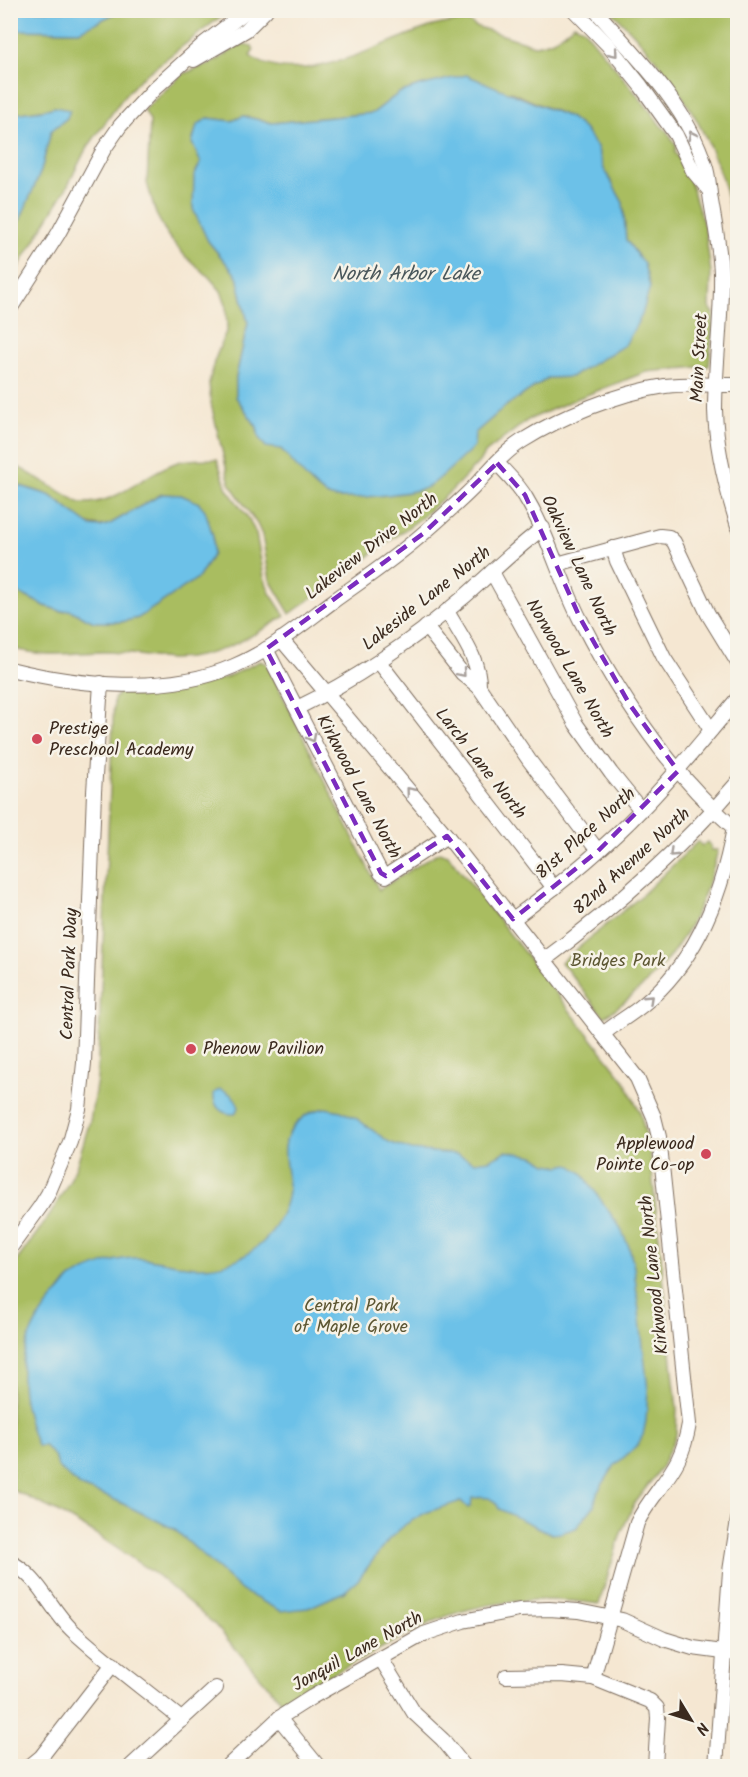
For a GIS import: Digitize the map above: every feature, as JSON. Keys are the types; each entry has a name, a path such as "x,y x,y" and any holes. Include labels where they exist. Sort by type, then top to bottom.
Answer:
{"street":[{"path":"10,309 58,234 104,149 120,126 155,87 206,42 248,10"},
{"path":"179,68 246,30 266,10"},
{"name":"Main Street","path":"574,10 608,45 641,86 676,135 693,171 709,190"},
{"name":"Main Street","path":"595,10 670,99 691,132 706,166 721,274 715,409 719,453 738,526"},
{"name":"Lakeview Drive North","path":"10,669 46,678 101,683 150,684 192,679 232,667 281,639 376,571 424,533 520,443 552,424 602,404 664,386 738,385"},
{"name":"Oakview Lane North","path":"497,463 525,495 543,528 580,618 630,705 678,771 714,811 736,825"},
{"name":"Lakeside Lane North","path":"297,708 379,662 447,611 543,528"},
{"path":"557,564 660,536 669,537 674,542 708,614 738,663"},
{"name":"Oakview Lane North","path":"613,548 617,561 664,658 711,730"},
{"name":"Norwood Lane North","path":"492,572 576,724 610,773 641,810"},
{"path":"447,611 477,664 478,687"},
{"path":"426,627 462,674 478,687 529,760 598,851"},
{"name":"Kirkwood Lane North","path":"281,639 447,836 603,1034 637,1078 654,1117 689,1424 678,1461 650,1501 638,1523 593,1678"},
{"name":"Kirkwood Lane North","path":"266,649 381,873 386,876 447,836"},
{"name":"Larch Lane North","path":"379,662 554,888"},
{"name":"Central Park Way","path":"10,1248 48,1194 70,1142 79,1109 85,1052 94,792 101,683"},
{"name":"81st Place North","path":"513,919 598,851 641,810 678,771 738,698"},
{"name":"82nd Avenue North","path":"544,960 590,926 651,874 714,811 738,782"},
{"path":"603,1034 644,1004 665,983 687,955 705,925 721,884 736,825"},
{"path":"716,1767 730,1653 734,1535 738,1520"},
{"path":"10,1562 36,1582 70,1628 182,1720"},
{"name":"Jonquil Lane North","path":"279,1718 424,1634 450,1624 519,1610 578,1611 609,1617 679,1644 730,1653"},
{"path":"381,1659 414,1713 443,1740 464,1767"},
{"path":"30,1767 41,1757 113,1664"},
{"path":"506,1676 562,1675 593,1678 650,1701 657,1708 655,1767"},
{"path":"141,1764 216,1688"},
{"path":"228,1767 279,1718 318,1767"}],"highlighted area":[{"path":"497,463 525,495 580,618 630,705 678,771 598,851 513,919 447,836 386,876 381,873 266,649 424,533"}],"green space":[{"path":"120,11 228,11 140,79 122,99 85,151 65,191 11,279 11,225 14,226 41,171 51,131 67,118 55,107 11,115 11,30 79,31"},
{"path":"611,11 737,11 736,245 723,182 692,111 663,68"},
{"path":"468,21 475,26 534,45 556,38 574,24 583,28 666,130 676,146 675,152 689,178 705,229 711,273 710,308 714,313 709,366 646,372 528,420 486,452 452,490 421,518 290,614 270,580 262,535 257,524 230,484 211,404 209,383 214,362 227,329 226,304 221,291 168,236 156,214 147,183 150,121 144,110 183,74 216,61 242,44 252,46 254,50 250,56 270,66 292,69 315,67 362,53 432,26","holes":["419,86 511,92 571,118 584,129 597,147 604,169 623,203 626,240 644,264 650,287 571,377 548,378 507,405 475,433 312,483 281,449 259,438 257,427 236,397 236,377 248,323 237,276 208,241 194,175 201,163 208,118 232,121 244,116 272,123 373,113 399,93"]},
{"path":"217,459 227,489 249,519 256,534 264,577 270,593 285,616 216,652 186,658 170,659 110,652 45,654 11,648 11,589 45,606 61,611 70,610 94,622 121,622 138,618 199,577 213,554 213,536 204,510 199,503 181,495 162,494 110,524 92,525 77,517 56,499 11,483 10,462 80,503 94,502 118,495 180,461"},
{"name":"Central Park of Maple Grove","path":"260,661 267,664 379,890 439,852 448,855 624,1080 640,1112 650,1153 677,1409 676,1435 661,1468 635,1502 621,1533 599,1604 524,1601 486,1606 450,1615 408,1634 282,1702 214,1624 158,1576 94,1533 11,1489 10,1270 50,1215 69,1182 90,1121 97,1079 114,699 121,691 210,682 227,677"},
{"name":"Bridges Park","path":"698,841 702,846 707,842 711,850 718,850 711,877 691,924 663,965 626,1001 604,1017 561,962 641,896"}],"water":[{"path":"10,11 120,11 79,31 11,30"},
{"name":"North Arbor Lake","path":"466,75 571,118 584,129 597,147 604,169 623,203 626,240 644,264 650,287 642,315 625,345 571,377 548,378 507,405 475,433 474,447 428,487 380,496 331,497 311,483 281,449 266,447 259,438 257,427 236,397 236,377 248,323 237,276 208,241 193,209 194,175 201,163 192,143 197,125 208,118 232,121 243,116 272,123 373,113 399,93"},
{"path":"54,107 70,110 67,118 51,131 41,171 20,220 14,226 10,225 11,115"},
{"path":"11,483 49,495 91,526 100,527 110,524 162,494 181,495 199,503 205,510 213,536 213,554 199,577 138,618 121,622 94,622 70,610 61,611 45,606 11,589"},
{"path":"220,1089 235,1098 239,1108 235,1114 226,1113 217,1106 214,1093"},
{"path":"325,1108 341,1111 357,1119 389,1142 411,1150 456,1154 475,1162 489,1160 506,1151 534,1156 547,1164 560,1166 569,1164 582,1173 620,1227 629,1247 634,1267 648,1390 646,1421 643,1435 637,1446 615,1465 597,1493 594,1506 576,1528 552,1534 499,1509 492,1499 472,1498 471,1506 468,1508 461,1501 425,1513 406,1524 389,1539 358,1580 344,1592 308,1608 281,1611 242,1591 174,1529 111,1498 81,1487 58,1467 56,1459 45,1446 37,1446 29,1424 24,1404 23,1364 26,1345 45,1309 69,1281 79,1274 109,1262 132,1258 207,1267 236,1260 254,1250 271,1232 285,1204 288,1182 285,1149 289,1133 304,1116"}],"place":[{"name":"Prestige Preschool Academy","path":"37,739"},
{"name":"Phenow Pavilion","path":"191,1049"},
{"name":"Applewood Pointe Co-op","path":"706,1154"}]}
